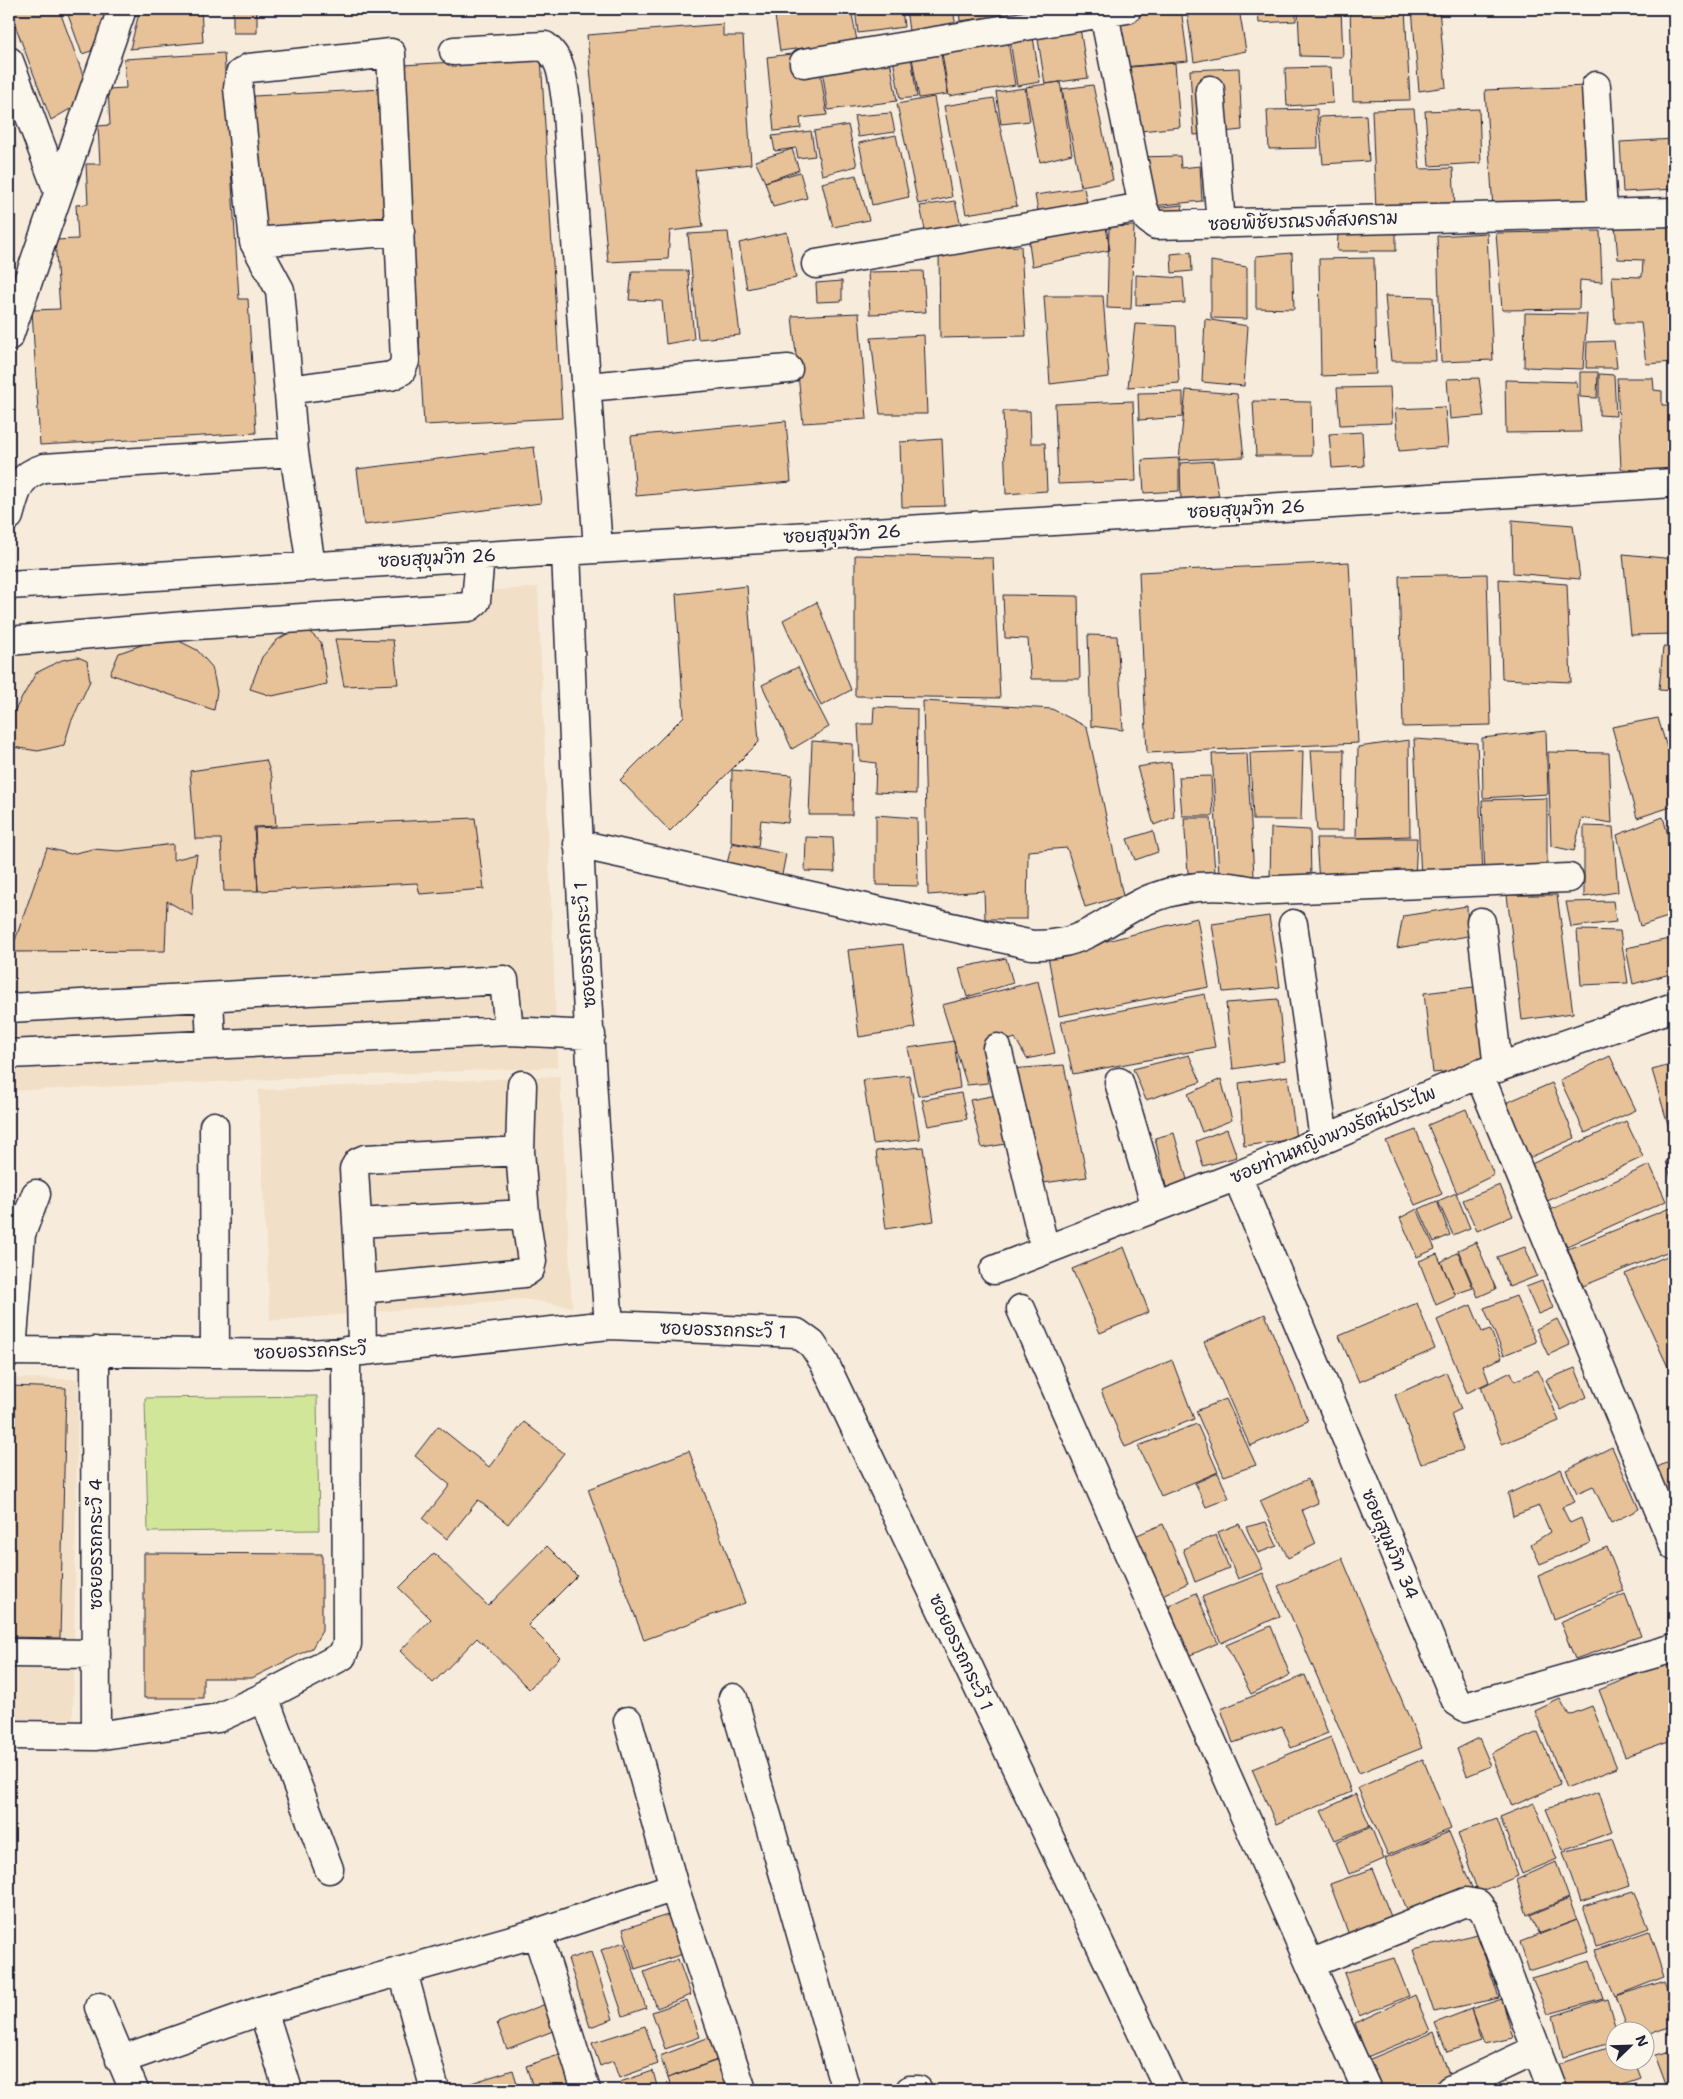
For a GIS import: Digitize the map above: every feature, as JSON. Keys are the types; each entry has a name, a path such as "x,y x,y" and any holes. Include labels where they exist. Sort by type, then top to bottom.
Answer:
{"street":[{"path":"9,336 122,9"},
{"path":"804,63 1111,10"},
{"name":"ซอยพิชัยรณรงค์สงคราม","path":"1111,10 1143,207 1148,218 1156,225 1674,212"},
{"path":"454,51 544,46 555,55 560,68 566,100 598,549"},
{"path":"288,390 391,376 400,371 405,361 390,54 249,68 240,74 238,88 254,242 280,290 288,390 294,452 311,566"},
{"path":"9,61 58,191"},
{"path":"1596,86 1603,213"},
{"path":"1210,90 1221,224"},
{"path":"816,264 1143,207"},
{"path":"254,242 400,231"},
{"path":"587,387 788,368"},
{"path":"9,516 18,485 32,472 44,468 294,452"},
{"name":"ซอยสุขุมวิท 26","path":"9,584 1674,483"},
{"name":"ซอยอรรถกระวี 1","path":"566,551 578,844 591,1035 597,1164 610,1325 798,1334 812,1344 824,1362 1168,2090"},
{"path":"9,641 206,624 469,607 476,601 480,556"},
{"path":"578,844 1032,945 1060,943 1091,931 1151,898 1198,886 1234,886 1254,891 1568,878"},
{"path":"1481,922 1488,1071 1674,1546"},
{"path":"1293,924 1324,1139"},
{"path":"9,1008 504,980 509,1031"},
{"path":"209,997 211,1044"},
{"name":"ซอยท่านหญิงพวงรัตน์ประไพ","path":"994,1270 1237,1176 1488,1071 1674,1007"},
{"path":"9,1054 509,1031 591,1035"},
{"path":"997,1048 1046,1250"},
{"path":"1119,1082 1156,1207"},
{"path":"361,1289 524,1273 532,1264 524,1214 520,1151 522,1086"},
{"path":"214,1126 215,1353"},
{"path":"9,1734 96,1736 218,1718 264,1697 342,1656 347,1644 354,1351 361,1289 354,1169 362,1160 520,1151"},
{"name":"ซอยสุขุมวิท 34","path":"1237,1176 1456,1701 1465,1707 1674,1648"},
{"path":"10,1352 21,1234 36,1194"},
{"path":"357,1223 524,1214"},
{"path":"1021,1309 1367,2090"},
{"name":"ซอยอรรถกระวี","path":"10,1352 95,1351 307,1354 610,1325"},
{"name":"ซอยอรรถกระวี 4","path":"95,1351 96,1736"},
{"path":"9,1653 96,1654"},
{"path":"264,1697 329,1869"},
{"path":"733,1698 846,2090"},
{"path":"628,1722 674,1887 742,2090"},
{"path":"120,2060 263,2010 537,1933 674,1887"},
{"path":"1310,1964 1466,1902 1478,1904 1485,1913 1552,2090"},
{"path":"537,1933 586,2090"},
{"path":"403,1972 435,2090"},
{"path":"99,2007 134,2090"},
{"path":"263,2010 288,2090"},
{"path":"1450,2090 1537,2049"},
{"path":"910,2090 918,2090"}],"shaded area":[{"path":"538,587 558,1067 9,1091 9,626"},
{"path":"560,1076 572,1307 523,1299 270,1321 258,1090"},
{"path":"9,1378 78,1379 73,1720 9,1719"}],"green space":[{"path":"317,1396 319,1530 148,1532 145,1398"}],"building":[{"path":"9,9 59,9 91,97 51,120"},
{"path":"66,9 110,9 91,51 82,54"},
{"path":"140,9 201,9 203,42 130,49"},
{"path":"233,9 257,9 257,33 233,33"},
{"path":"774,9 851,9 857,41 780,51"},
{"path":"855,9 902,9 904,27 858,33"},
{"path":"906,9 953,9 956,27 909,31"},
{"path":"959,9 1003,9 1004,15 960,21"},
{"path":"1120,9 1181,9 1188,61 1124,67"},
{"path":"1239,9 1246,51 1194,62 1187,11"},
{"path":"1258,9 1296,9 1296,21 1259,23"},
{"path":"1298,9 1341,9 1343,57 1300,56"},
{"path":"1350,9 1405,9 1410,100 1353,101"},
{"path":"1412,9 1439,9 1446,87 1419,91"},
{"path":"723,24 723,36 743,36 751,164 695,170 703,227 670,231 668,259 608,262 587,35"},
{"path":"1080,28 1088,78 1045,84 1037,33"},
{"path":"1033,37 1040,82 1017,86 1010,40"},
{"path":"1008,41 1015,85 949,96 942,53"},
{"path":"940,49 948,94 919,98 911,52"},
{"path":"817,51 827,115 800,118 801,128 774,131 767,57"},
{"path":"224,53 239,299 248,299 256,433 40,445 32,310 60,309 55,240 78,239 76,205 88,204 86,164 100,164 98,126 110,125 108,89 126,88 124,59"},
{"path":"911,56 917,97 900,99 893,59"},
{"path":"541,57 562,418 424,425 403,65"},
{"path":"890,60 897,101 828,110 822,68"},
{"path":"1175,63 1180,127 1131,132 1120,68"},
{"path":"1331,67 1333,103 1287,106 1285,68"},
{"path":"1239,68 1242,130 1194,135 1190,70"},
{"path":"1060,82 1072,154 1040,162 1026,87"},
{"path":"1093,85 1113,180 1081,186 1062,89"},
{"path":"1587,86 1591,205 1493,208 1485,90"},
{"path":"1025,88 1030,121 1001,124 996,92"},
{"path":"383,89 390,221 262,228 254,96"},
{"path":"934,97 952,197 918,204 897,104"},
{"path":"994,98 1017,206 966,214 944,106"},
{"path":"1317,109 1318,148 1269,149 1267,110"},
{"path":"1414,109 1420,169 1453,168 1455,209 1376,211 1372,110"},
{"path":"1479,109 1481,163 1429,166 1425,111"},
{"path":"891,113 895,132 858,137 854,116"},
{"path":"1366,115 1369,161 1323,164 1319,117"},
{"path":"848,125 857,166 822,175 814,131"},
{"path":"811,131 815,156 798,158 796,148 775,151 772,136"},
{"path":"896,135 909,197 872,205 859,143"},
{"path":"1674,139 1674,189 1623,192 1620,142"},
{"path":"792,149 799,170 765,182 755,161"},
{"path":"1180,156 1181,168 1200,166 1202,201 1143,207 1137,157"},
{"path":"800,172 807,198 773,207 765,182"},
{"path":"856,175 869,220 833,227 822,183"},
{"path":"1084,188 1089,213 1040,221 1035,195"},
{"path":"955,201 963,233 927,239 920,206"},
{"path":"1182,205 1184,220 1156,225 1154,208"},
{"path":"1339,220 1396,226 1396,251 1337,251"},
{"path":"1105,221 1110,250 1032,266 1028,234"},
{"path":"1615,224 1672,226 1674,362 1646,364 1641,323 1615,323 1612,276 1642,277 1643,260 1618,259"},
{"path":"1134,226 1131,309 1107,308 1109,227"},
{"path":"1600,231 1602,282 1580,280 1579,309 1502,310 1496,233"},
{"path":"728,232 740,335 698,339 688,234"},
{"path":"787,232 796,278 747,289 739,243"},
{"path":"1487,233 1493,360 1441,362 1437,236"},
{"path":"1021,246 1026,336 940,338 939,250"},
{"path":"1191,252 1192,271 1172,273 1171,254"},
{"path":"1292,253 1294,309 1256,308 1256,256"},
{"path":"1374,258 1376,374 1321,376 1319,259"},
{"path":"1211,261 1247,267 1247,319 1211,318"},
{"path":"632,271 688,271 694,339 666,344 662,301 629,300"},
{"path":"923,271 926,312 870,314 868,272"},
{"path":"1136,275 1183,278 1185,303 1136,305"},
{"path":"842,281 842,301 817,302 816,283"},
{"path":"1044,296 1103,296 1109,377 1050,384"},
{"path":"1385,296 1433,297 1436,361 1391,361"},
{"path":"859,313 867,419 803,423 792,316"},
{"path":"1525,313 1587,314 1583,369 1524,367"},
{"path":"1205,319 1248,326 1244,386 1202,382"},
{"path":"1135,324 1176,326 1179,383 1128,387"},
{"path":"924,335 927,414 880,414 871,338"},
{"path":"1614,341 1617,368 1586,368 1587,342"},
{"path":"1580,372 1598,372 1597,398 1580,397"},
{"path":"1599,374 1614,375 1616,416 1599,415"},
{"path":"1479,378 1484,416 1450,419 1447,379"},
{"path":"1617,378 1653,378 1654,390 1662,391 1662,405 1674,405 1673,472 1621,469"},
{"path":"1505,380 1577,382 1581,432 1506,433"},
{"path":"1390,387 1392,423 1340,425 1337,388"},
{"path":"1186,390 1237,394 1244,457 1179,460"},
{"path":"1183,392 1183,417 1139,420 1138,393"},
{"path":"1133,401 1136,481 1058,484 1055,404"},
{"path":"1253,401 1311,402 1312,456 1256,456"},
{"path":"1445,407 1448,447 1399,451 1395,409"},
{"path":"1003,411 1030,411 1031,443 1045,443 1047,491 1006,494"},
{"path":"786,421 791,482 636,496 631,436"},
{"path":"1362,432 1364,466 1332,468 1329,434"},
{"path":"942,439 945,506 902,507 900,442"},
{"path":"534,447 541,503 364,525 357,469"},
{"path":"1179,458 1179,491 1144,493 1142,460"},
{"path":"1213,461 1219,497 1181,500 1180,463"},
{"path":"1512,520 1573,525 1580,579 1513,573"},
{"path":"1623,554 1674,559 1674,634 1631,635"},
{"path":"855,555 993,558 1000,698 855,696"},
{"path":"1349,562 1358,743 1147,753 1139,572"},
{"path":"1487,574 1491,725 1403,727 1399,576"},
{"path":"1499,579 1567,584 1571,682 1502,679"},
{"path":"747,586 759,742 670,831 620,780 684,716 676,594"},
{"path":"1003,595 1078,596 1080,679 1031,679 1028,639 1005,638"},
{"path":"817,602 851,690 821,706 783,620"},
{"path":"307,630 321,642 327,684 272,696 250,689 262,657 277,640 287,634"},
{"path":"1088,635 1117,636 1123,730 1091,726"},
{"path":"175,639 197,650 212,667 217,691 214,710 110,674 119,653 153,641"},
{"path":"335,639 393,640 398,684 344,686"},
{"path":"1663,647 1674,648 1674,691 1659,690"},
{"path":"78,657 87,661 90,681 71,722 64,745 38,751 13,747 11,717 36,673 62,660"},
{"path":"798,667 829,727 792,749 762,685"},
{"path":"923,701 1052,709 1087,727 1123,896 1085,907 1067,848 1028,851 1027,919 985,919 984,891 928,895"},
{"path":"874,707 917,709 916,794 875,792 876,763 860,761 858,724 873,724"},
{"path":"1658,718 1674,771 1674,806 1637,818 1612,727"},
{"path":"1546,731 1548,794 1483,798 1482,738"},
{"path":"1414,739 1477,743 1483,875 1421,878"},
{"path":"1409,740 1410,836 1356,838 1358,747"},
{"path":"812,741 853,744 852,815 809,815"},
{"path":"1311,750 1344,750 1343,831 1317,831"},
{"path":"1303,751 1301,820 1253,820 1250,753"},
{"path":"1548,752 1609,753 1612,823 1582,818 1574,851 1551,846"},
{"path":"1247,753 1254,876 1219,875 1212,754"},
{"path":"266,760 272,777 276,826 254,827 258,891 224,891 221,839 195,839 190,771"},
{"path":"1171,762 1174,817 1154,825 1137,767"},
{"path":"732,770 792,775 788,823 761,820 758,847 731,842"},
{"path":"1211,776 1213,816 1182,816 1179,777"},
{"path":"1547,798 1547,873 1485,875 1482,800"},
{"path":"876,815 917,818 918,886 876,885"},
{"path":"1663,817 1674,857 1674,915 1640,926 1617,835"},
{"path":"475,818 484,889 420,894 417,883 258,891 255,828"},
{"path":"1184,818 1211,818 1215,872 1188,873"},
{"path":"1584,826 1613,827 1618,892 1584,897"},
{"path":"1271,828 1310,830 1311,881 1270,882"},
{"path":"1153,831 1158,852 1135,860 1127,839"},
{"path":"806,837 833,838 835,872 805,871"},
{"path":"1316,838 1417,838 1415,879 1319,883"},
{"path":"732,843 786,854 780,885 725,872"},
{"path":"173,844 173,860 197,854 192,889 193,916 167,901 165,951 11,952 47,848 71,854 93,849 119,851"},
{"path":"1507,895 1557,895 1573,1013 1522,1020"},
{"path":"1613,901 1616,922 1571,927 1566,902"},
{"path":"1467,906 1468,936 1397,948 1403,916"},
{"path":"1269,916 1280,987 1223,992 1212,924"},
{"path":"1197,918 1209,987 1059,1016 1048,956"},
{"path":"1577,930 1620,931 1628,983 1581,985"},
{"path":"1674,938 1674,973 1633,984 1626,948"},
{"path":"903,944 915,1028 859,1037 848,950"},
{"path":"1006,958 1013,983 967,997 959,968"},
{"path":"1038,981 1055,1053 1027,1059 1015,1038 983,1049 988,1083 967,1085 942,1005"},
{"path":"1482,986 1491,1067 1433,1073 1424,993"},
{"path":"1205,994 1215,1047 1073,1074 1061,1022"},
{"path":"1278,999 1285,1061 1233,1069 1226,1003"},
{"path":"954,1041 960,1088 918,1096 908,1048"},
{"path":"1189,1055 1201,1082 1146,1100 1133,1069"},
{"path":"1610,1056 1636,1110 1585,1133 1560,1080"},
{"path":"1674,1064 1674,1145 1652,1070"},
{"path":"1064,1065 1087,1177 1036,1184 1010,1069"},
{"path":"909,1075 920,1139 873,1144 863,1080"},
{"path":"1288,1076 1296,1139 1244,1146 1239,1083"},
{"path":"1221,1079 1232,1120 1202,1132 1188,1094"},
{"path":"1552,1083 1575,1138 1524,1160 1501,1105"},
{"path":"961,1093 967,1119 928,1126 922,1100"},
{"path":"997,1095 1011,1143 982,1148 970,1100"},
{"path":"1466,1109 1494,1175 1457,1193 1428,1125"},
{"path":"1626,1121 1643,1157 1543,1203 1527,1166"},
{"path":"1227,1129 1237,1157 1203,1166 1196,1141"},
{"path":"1416,1130 1442,1194 1415,1205 1386,1141"},
{"path":"1174,1133 1188,1183 1167,1191 1155,1138"},
{"path":"923,1147 934,1221 886,1229 876,1151"},
{"path":"1674,1159 1674,1188 1666,1161"},
{"path":"1650,1165 1666,1201 1567,1246 1550,1210"},
{"path":"1500,1185 1513,1216 1477,1231 1463,1200"},
{"path":"1456,1193 1470,1228 1453,1235 1438,1201"},
{"path":"1437,1201 1450,1235 1434,1242 1419,1209"},
{"path":"1670,1208 1674,1219 1674,1249 1583,1286 1568,1249"},
{"path":"1417,1209 1435,1249 1417,1257 1400,1218"},
{"path":"1476,1242 1496,1289 1478,1297 1458,1250"},
{"path":"1124,1247 1149,1312 1100,1333 1072,1269"},
{"path":"1525,1247 1537,1276 1509,1287 1497,1257"},
{"path":"1458,1252 1473,1288 1455,1294 1441,1262"},
{"path":"1674,1253 1674,1365 1668,1367 1625,1274"},
{"path":"1437,1254 1456,1296 1436,1305 1419,1261"},
{"path":"1542,1281 1553,1308 1538,1314 1526,1287"},
{"path":"1516,1296 1536,1342 1504,1355 1484,1308"},
{"path":"1417,1303 1435,1349 1359,1382 1339,1336"},
{"path":"1471,1305 1482,1332 1490,1329 1502,1358 1483,1366 1489,1382 1467,1393 1437,1320"},
{"path":"1265,1314 1308,1421 1250,1446 1204,1342"},
{"path":"1557,1319 1570,1345 1548,1355 1536,1329"},
{"path":"1172,1360 1194,1419 1125,1447 1101,1391"},
{"path":"1575,1368 1587,1397 1561,1410 1546,1380"},
{"path":"1538,1370 1559,1421 1502,1444 1481,1387 1511,1372 1515,1381"},
{"path":"1446,1372 1461,1409 1451,1414 1463,1450 1421,1464 1395,1395"},
{"path":"9,1386 66,1388 60,1638 9,1637"},
{"path":"1226,1399 1256,1465 1224,1476 1196,1411"},
{"path":"524,1422 564,1453 508,1524 478,1500 447,1539 423,1519 450,1485 415,1456 438,1426 489,1467"},
{"path":"1197,1424 1218,1472 1161,1496 1138,1446"},
{"path":"1612,1447 1639,1509 1611,1523 1593,1486 1577,1493 1566,1470"},
{"path":"689,1451 745,1603 644,1640 588,1489"},
{"path":"1668,1462 1674,1477 1674,1504 1662,1509 1647,1472"},
{"path":"1561,1469 1575,1502 1562,1507 1570,1523 1581,1518 1590,1543 1540,1564 1531,1544 1550,1532 1539,1506 1513,1516 1508,1494"},
{"path":"1218,1473 1229,1498 1206,1507 1195,1483"},
{"path":"1308,1479 1318,1503 1302,1510 1316,1544 1288,1558 1260,1501"},
{"path":"1266,1522 1277,1546 1258,1553 1246,1527"},
{"path":"1163,1524 1188,1583 1160,1596 1135,1536"},
{"path":"1239,1524 1263,1569 1238,1579 1218,1532"},
{"path":"1216,1535 1229,1568 1195,1582 1183,1549"},
{"path":"547,1546 577,1576 528,1625 560,1657 529,1689 477,1638 433,1683 400,1651 431,1619 399,1588 434,1553 488,1606"},
{"path":"1607,1547 1624,1591 1554,1619 1538,1576"},
{"path":"144,1553 322,1554 322,1631 312,1648 252,1678 203,1678 203,1698 144,1698"},
{"path":"1342,1558 1422,1748 1359,1773 1278,1586"},
{"path":"1263,1573 1280,1616 1221,1643 1202,1597"},
{"path":"1196,1593 1218,1643 1188,1656 1169,1606"},
{"path":"1625,1594 1641,1636 1575,1659 1560,1622"},
{"path":"1271,1626 1290,1675 1251,1694 1226,1645"},
{"path":"1674,1634 1674,1739 1625,1757 1599,1690 1642,1672 1634,1648"},
{"path":"1305,1675 1328,1733 1291,1748 1282,1726 1233,1743 1221,1709"},
{"path":"1560,1699 1569,1715 1592,1706 1617,1768 1566,1788 1535,1711"},
{"path":"1538,1732 1560,1785 1512,1806 1491,1753"},
{"path":"1331,1737 1351,1792 1276,1824 1252,1769"},
{"path":"1479,1738 1491,1766 1467,1776 1457,1749"},
{"path":"1423,1759 1451,1829 1388,1855 1358,1788"},
{"path":"1599,1792 1612,1832 1563,1850 1546,1809"},
{"path":"1356,1794 1370,1826 1335,1840 1321,1811"},
{"path":"1534,1803 1557,1859 1522,1874 1500,1817"},
{"path":"1497,1819 1518,1876 1478,1893 1458,1833"},
{"path":"1371,1827 1384,1859 1349,1874 1336,1842"},
{"path":"1449,1832 1473,1890 1410,1916 1385,1858"},
{"path":"1613,1839 1630,1885 1580,1902 1563,1852"},
{"path":"1556,1862 1569,1898 1527,1915 1516,1880"},
{"path":"1372,1869 1392,1919 1349,1935 1330,1884"},
{"path":"1633,1891 1649,1928 1596,1947 1583,1906"},
{"path":"1569,1899 1577,1920 1538,1934 1530,1915"},
{"path":"674,1913 686,1953 635,1969 623,1929"},
{"path":"1577,1920 1589,1952 1529,1971 1520,1942"},
{"path":"1649,1931 1664,1977 1615,1996 1595,1950"},
{"path":"1477,1934 1499,1998 1434,2012 1413,1950"},
{"path":"624,1942 646,2008 623,2016 601,1950"},
{"path":"591,1952 613,2019 590,2027 568,1959"},
{"path":"1394,1958 1409,1996 1359,2016 1344,1973"},
{"path":"678,1959 691,1995 657,2008 644,1972"},
{"path":"1590,1961 1603,1999 1548,2014 1532,1978"},
{"path":"1665,1981 1674,2004 1674,2025 1656,2032 1656,2022 1625,2022 1616,1996"},
{"path":"1415,1995 1430,2031 1367,2057 1355,2023"},
{"path":"1502,1999 1513,2038 1484,2044 1471,2009"},
{"path":"1607,1999 1614,2022 1606,2022 1606,2044 1563,2057 1553,2016"},
{"path":"687,2000 700,2037 665,2049 652,2012"},
{"path":"548,2003 558,2029 507,2049 497,2023"},
{"path":"1471,2009 1481,2041 1447,2052 1435,2023"},
{"path":"645,2026 658,2064 619,2078 613,2061 600,2066 592,2043"},
{"path":"1434,2032 1452,2083 1438,2090 1378,2090 1368,2060"},
{"path":"715,2035 724,2058 668,2078 660,2056"},
{"path":"1606,2048 1606,2072 1638,2072 1640,2078 1605,2090 1566,2090 1555,2065"},
{"path":"1674,2050 1674,2090 1668,2090 1656,2055"},
{"path":"562,2054 572,2083 552,2090 534,2090 526,2066"},
{"path":"717,2060 728,2090 672,2090 668,2078"},
{"path":"513,2070 519,2090 470,2090 468,2084"},
{"path":"653,2071 658,2090 623,2090 620,2082"},
{"path":"1637,2083 1640,2090 1618,2090"}]}
